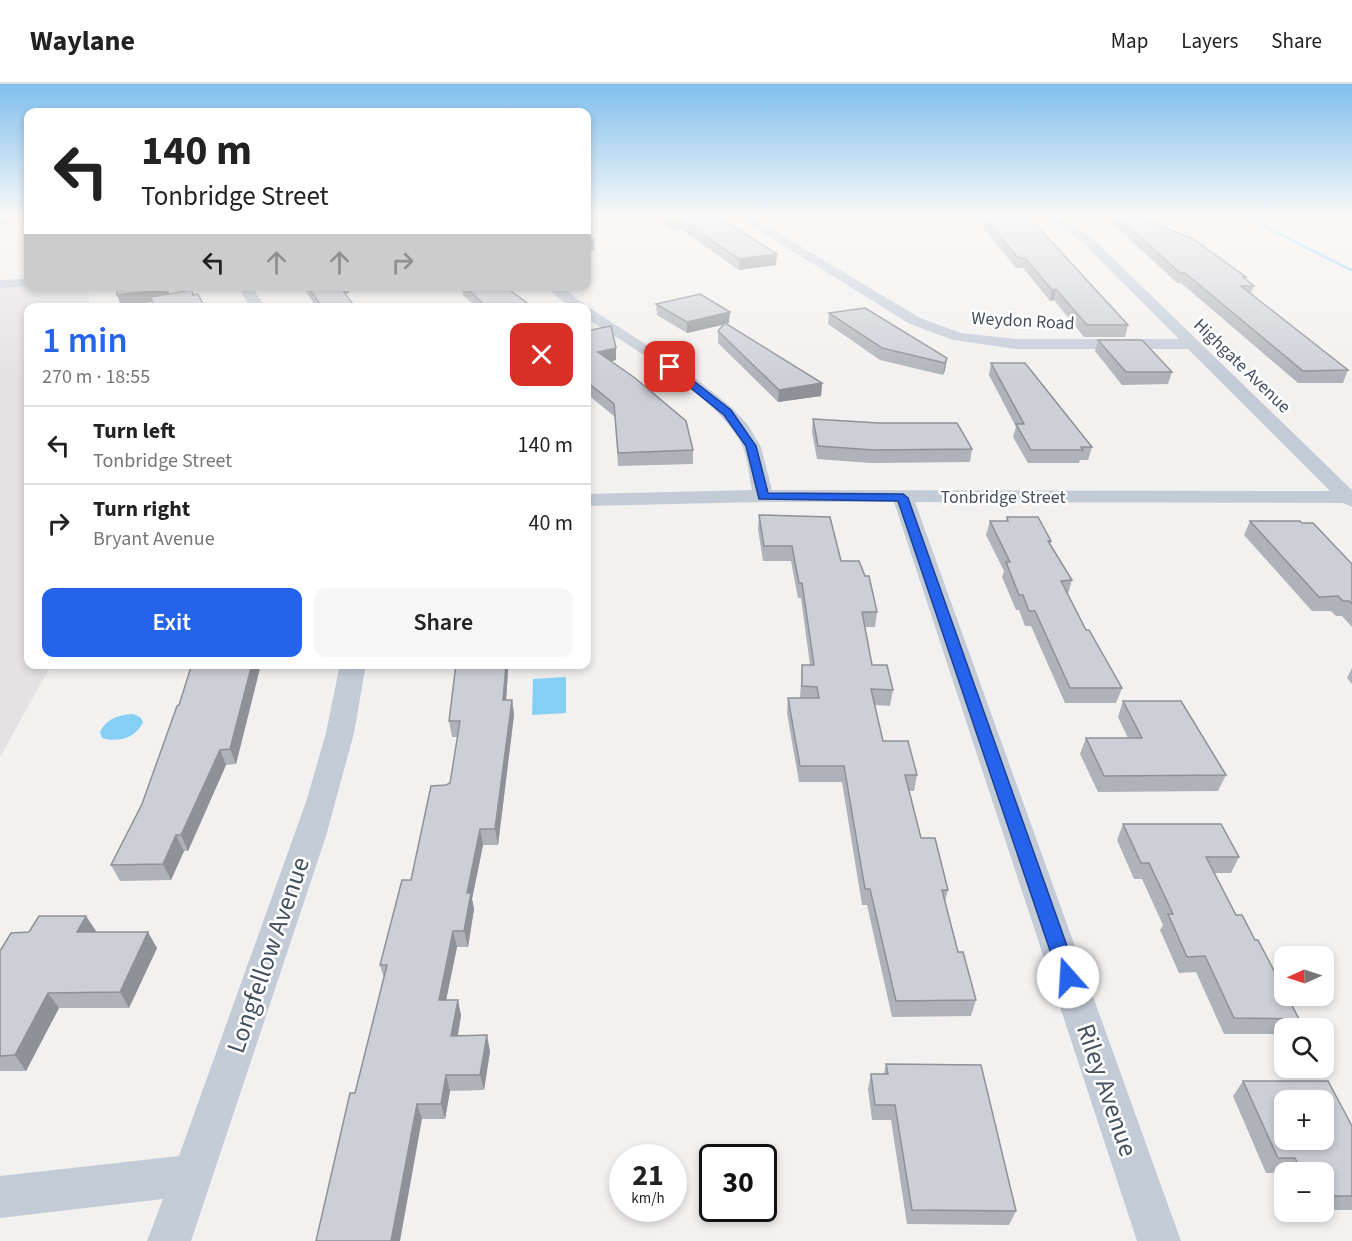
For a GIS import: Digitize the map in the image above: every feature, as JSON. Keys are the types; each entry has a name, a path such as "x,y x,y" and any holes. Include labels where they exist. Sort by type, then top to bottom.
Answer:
{"street":[{"name":"Weydon Road","path":"831,270 915,321 958,337 1016,344 1191,344"},
{"name":"Highgate Avenue","path":"1116,270 1350,499"},
{"path":"0,284 24,283"},
{"path":"557,291 574,303"},
{"path":"591,314 686,379 728,412 751,446 763,496"},
{"name":"Tonbridge Street","path":"591,500 763,496 1350,499"},
{"name":"Riley Avenue","path":"903,498 1159,1241"},
{"name":"Longfellow Avenue","path":"169,1241 320,802 346,711 352,669"},
{"path":"0,1197 192,1174"}],"shaded area":[{"path":"24,283 24,291 88,291 90,303 24,303 24,669 49,669 0,757 0,284"}],"water":[{"path":"566,677 566,713 532,715 533,679"},
{"path":"133,714 140,717 143,722 136,732 126,738 114,740 102,738 100,732 110,720 118,716"}],"building":[{"path":"1035,270 1078,270 1128,325 1087,325 1056,289 1052,290"},
{"path":"1177,270 1236,270 1254,286 1241,286 1348,370 1303,371 1185,273"},
{"path":"117,291 150,291 117,295"},
{"path":"192,291 193,295 198,294 202,303 153,303 151,297"},
{"path":"311,291 343,291 352,303 319,303"},
{"path":"469,291 511,291 527,303 483,303"},
{"path":"700,294 730,312 687,322 656,304"},
{"path":"865,308 947,358 945,363 882,348 829,313"},
{"path":"725,323 822,383 779,390 718,331"},
{"path":"611,326 616,348 598,352 635,378 686,421 693,450 618,453 614,404 591,385 591,330"},
{"path":"1098,340 1142,340 1172,372 1126,372"},
{"path":"991,363 1025,363 1092,447 1081,447 1083,450 1031,450 1016,424 1024,424"},
{"path":"813,419 879,423 957,423 972,449 873,450 818,446"},
{"path":"759,515 830,517 841,561 859,561 865,576 869,576 877,612 862,612 872,665 887,665 893,690 871,689 883,741 908,741 917,775 905,775 921,838 935,838 948,890 942,890 958,952 963,952 976,1000 896,1001 870,889 865,889 844,766 800,766 788,698 819,698 817,687 802,686 802,665 814,665 802,583 799,583 792,546 764,546"},
{"path":"1007,517 1038,517 1051,541 1048,541 1072,580 1061,581 1086,630 1089,630 1122,688 1070,688 1035,611 1029,611 1023,595 1019,595 1006,562 1010,562 990,521 1008,521"},
{"path":"1250,521 1313,523 1352,564 1352,604 1349,601 1343,601 1338,596 1319,597"},
{"path":"190,669 251,669 230,749 220,750 181,835 176,835 163,864 111,865 142,804"},
{"path":"455,669 506,669 503,700 512,700 495,829 480,829 467,893 471,893 464,931 453,931 439,1000 458,1000 451,1036 487,1035 480,1075 446,1075 441,1104 417,1104 391,1241 316,1241 350,1093 355,1093 387,965 380,965 402,880 411,880 431,786 450,783 460,721 449,721"},
{"path":"1123,701 1181,701 1226,775 1104,776 1086,738 1142,738"},
{"path":"1123,824 1221,824 1239,857 1206,857 1236,915 1242,915 1274,971 1274,1006 1292,1006 1298,1018 1234,1018 1205,956 1187,957 1168,914 1173,914 1149,863 1141,863"},
{"path":"39,916 86,916 77,932 148,932 120,992 48,993 15,1055 0,1056 0,951 11,933 29,932"},
{"path":"886,1064 981,1065 1016,1211 912,1210 895,1105 875,1105 871,1074 888,1074"},
{"path":"1243,1081 1328,1081 1333,1090 1274,1090 1274,1149"},
{"path":"1334,1092 1352,1126 1352,1196 1334,1196 1334,1162 1297,1162 1295,1158 1278,1158 1274,1150 1334,1150"}],"route":[{"path":"670,367 728,412 751,446 763,496 903,498 1068,977"}]}
